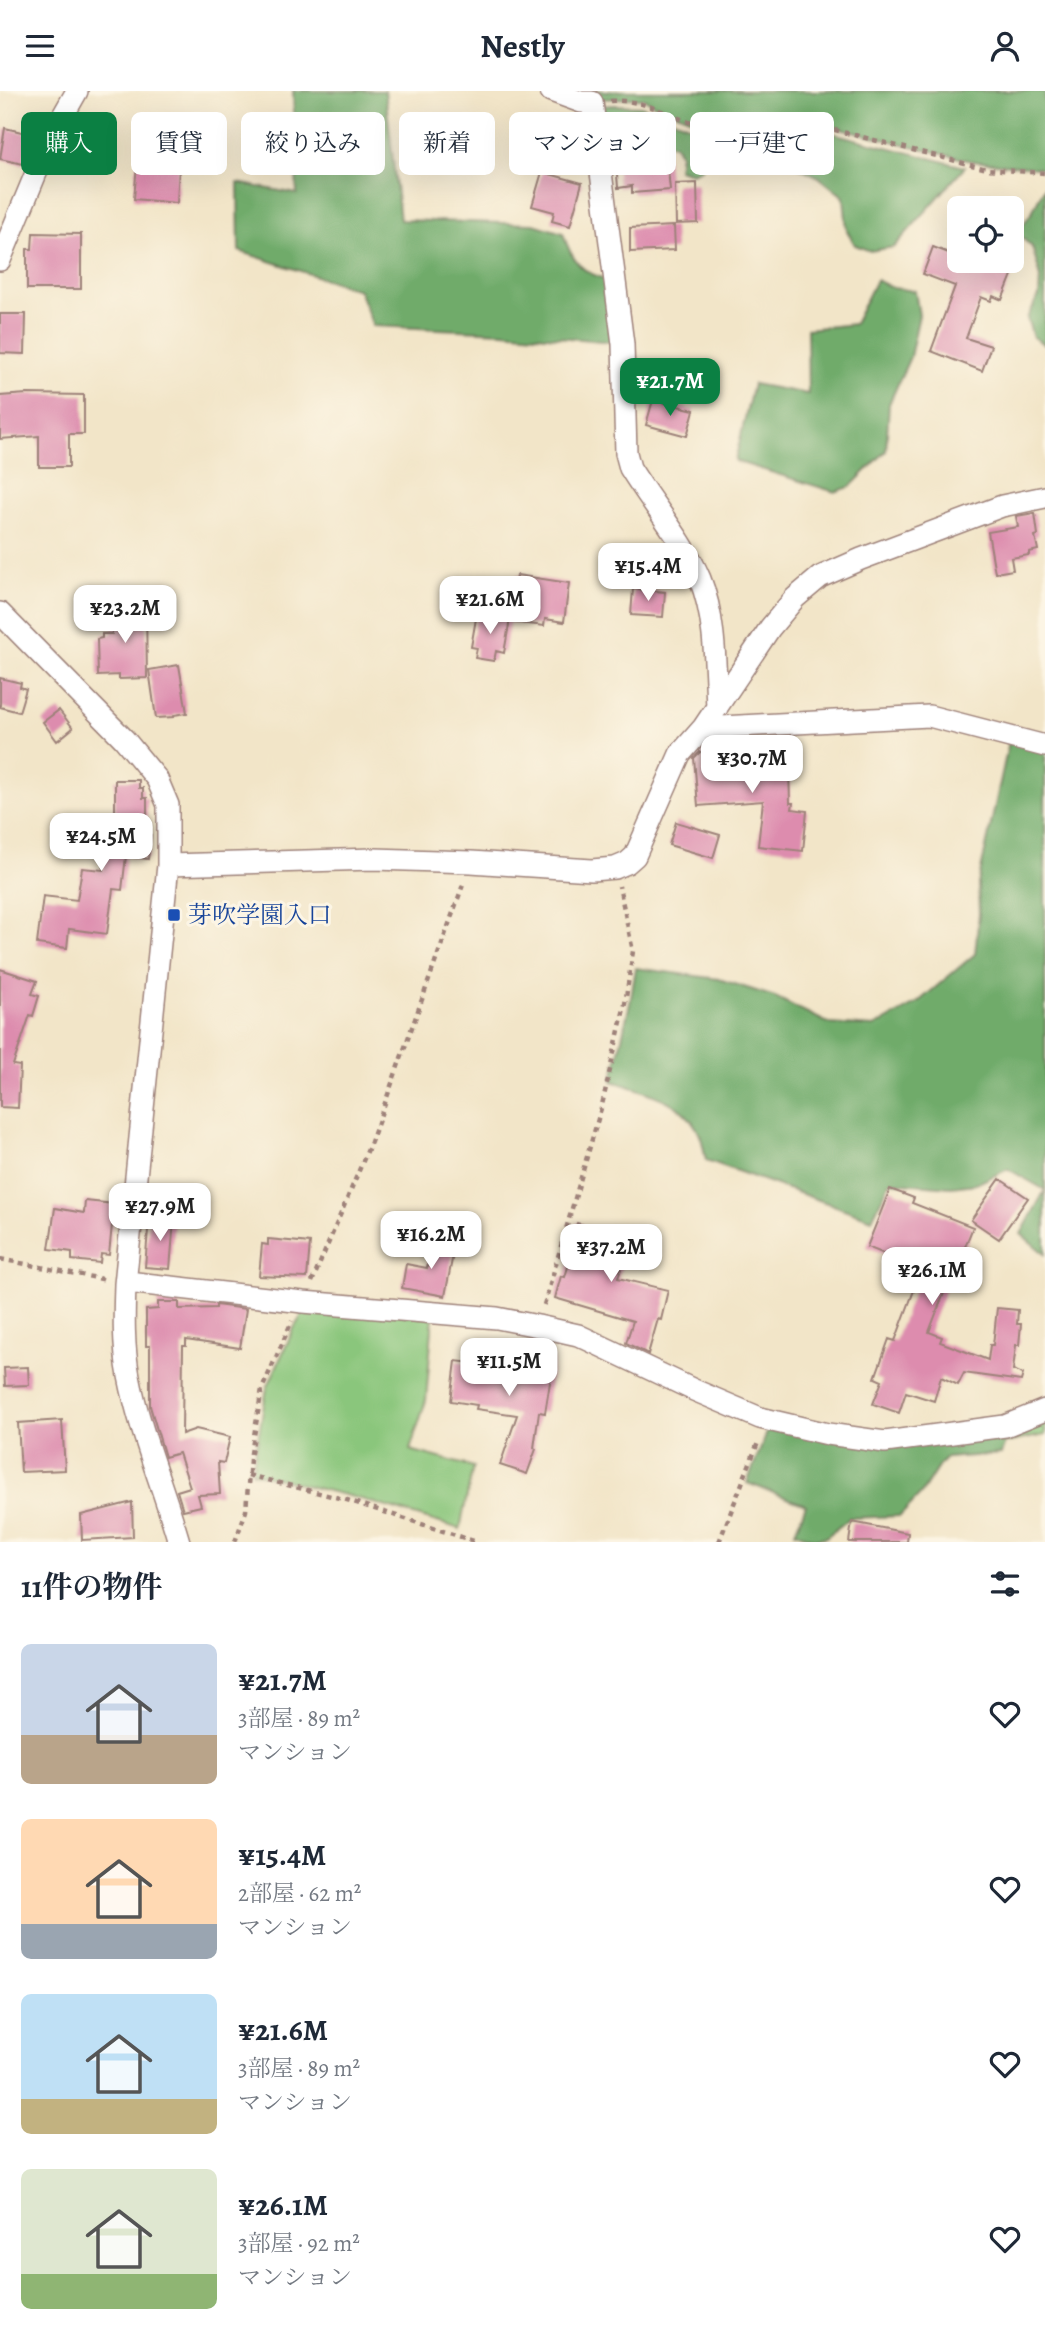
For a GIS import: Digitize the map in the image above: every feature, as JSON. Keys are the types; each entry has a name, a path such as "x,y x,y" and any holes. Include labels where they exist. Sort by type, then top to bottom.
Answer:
{"street":[{"path":"0,260 51,137 77,91"},
{"path":"551,91 581,102 592,102 623,344 626,453 630,468 688,557 708,603 716,661 717,708"},
{"path":"167,865 374,859 615,869 635,856 680,754 703,728 770,628 795,597 820,577 861,559 1002,506 1045,497"},
{"path":"0,613 124,739 157,779 169,805 167,865 125,1284 124,1331 128,1373 138,1417 179,1542"},
{"path":"703,728 929,716 1045,746"},
{"path":"125,1284 496,1318 538,1326 578,1335 694,1390 767,1420 828,1434 885,1442 1005,1426 1045,1410"}],"path":[{"path":"592,102 627,100 643,103 696,124 715,125 768,118 792,119 987,169 1045,173"},
{"path":"235,1542 246,1511 248,1475 262,1389 290,1324 303,1302 371,1142 471,862"},
{"path":"538,1326 602,1105 625,1004 633,951 615,869"},
{"path":"0,1259 125,1284"},
{"path":"719,1542 767,1420"},
{"path":"248,1475 347,1500 477,1542"}],"green space":[{"path":"293,91 385,91 400,220 534,224 563,233 579,265 592,274 611,280 619,337 612,342 503,332 373,326 359,290 239,251 238,183 297,194 296,175 385,175 385,112 294,112"},
{"path":"568,91 1045,91 1045,169 971,161 834,127 834,112 690,112 690,118 643,98 599,99"},
{"path":"597,106 641,106 656,112 598,112"},
{"path":"676,120 690,126 690,172 678,169 680,154 676,147"},
{"path":"834,133 965,167 894,247 870,251 855,245 847,231 844,197 815,175 834,175"},
{"path":"1045,186 1045,345 1033,337 1027,318 1039,296 1040,274 1032,247 1024,240 1024,223"},
{"path":"876,280 893,288 915,291 919,315 910,357 889,404 886,451 850,487 835,492 735,461 753,384 808,394 807,329 854,324"},
{"path":"1009,741 1045,749 1045,1190 1008,1169 976,1184 951,1187 890,1182 872,1219 706,1160 699,1133 684,1112 662,1098 612,1081 636,968 719,979 775,997 830,1024 874,1027 917,1003 975,954 979,914 978,884"},
{"path":"1045,1190 1045,1254 1021,1234"},
{"path":"307,1307 433,1317 426,1400 410,1450 473,1467 460,1529 361,1499 252,1472 267,1388 294,1328"},
{"path":"1045,1417 1045,1435 1005,1443 1002,1431"},
{"path":"770,1425 822,1439 1002,1431 1005,1443 1001,1454 946,1458 921,1494 900,1516 850,1518 826,1537 815,1539 795,1532 806,1505 747,1483"}],"building":[{"path":"5,128 21,132 21,164 0,159"},
{"path":"136,175 179,175 177,203 134,199"},
{"path":"541,175 553,175 582,183 570,226 552,221 554,212 532,206"},
{"path":"617,175 669,175 670,190 632,193 632,186 618,188"},
{"path":"697,183 698,223 676,224 675,184"},
{"path":"674,226 675,250 630,252 630,228"},
{"path":"33,233 81,234 81,289 27,289 27,249 32,249"},
{"path":"933,247 947,252 947,273 1013,273 1002,300 993,296 991,301 981,297 966,338 991,346 982,371 931,351 955,286 923,274"},
{"path":"0,314 26,314 25,354 0,353"},
{"path":"84,395 84,434 69,434 69,467 39,467 39,436 0,439 0,396"},
{"path":"653,400 694,410 687,436 646,425"},
{"path":"1035,513 1038,550 1029,552 1029,555 1011,558 1013,570 995,573 988,532 1018,527 1016,516"},
{"path":"517,575 569,583 564,622 545,619 544,626 511,622"},
{"path":"633,589 665,592 663,617 631,615"},
{"path":"146,606 147,678 119,679 119,675 98,676 97,639 102,638 102,634 112,634 112,607"},
{"path":"477,613 510,619 504,653 496,651 494,661 475,658 477,648 471,647"},
{"path":"179,665 187,713 156,718 149,670"},
{"path":"0,678 21,683 20,687 26,689 19,712 0,707"},
{"path":"59,710 73,728 57,741 43,722"},
{"path":"747,748 748,769 789,769 792,809 807,811 803,851 758,846 763,801 698,806 694,758 700,752"},
{"path":"115,780 139,780 139,788 143,788 143,798 147,798 147,834 151,835 148,859 126,856 122,890 113,889 107,934 69,929 67,948 37,944 43,896 77,900 82,868 103,870 109,829 115,830"},
{"path":"676,822 720,835 713,858 669,845"},
{"path":"0,969 37,981 32,994 39,996 13,1065 20,1066 18,1108 0,1107"},
{"path":"1000,1179 1028,1198 999,1239 971,1220"},
{"path":"890,1189 914,1198 912,1203 973,1227 958,1264 962,1266 955,1283 949,1280 929,1332 942,1337 940,1342 988,1360 990,1345 993,1345 997,1308 1018,1310 1017,1324 1021,1324 1013,1370 1023,1374 1021,1381 964,1373 958,1385 941,1377 934,1401 906,1392 899,1413 873,1404 882,1381 875,1378 889,1339 895,1341 922,1269 867,1247"},
{"path":"85,1201 114,1204 109,1255 101,1254 100,1263 72,1260 72,1252 49,1249 55,1208 84,1213"},
{"path":"149,1218 174,1220 170,1269 145,1267"},
{"path":"577,1223 631,1239 618,1278 668,1290 661,1320 658,1319 648,1354 626,1343 633,1321 555,1298 561,1276 565,1277 575,1243 572,1242"},
{"path":"268,1239 310,1243 307,1278 259,1276 262,1244 268,1245"},
{"path":"432,1240 455,1244 445,1296 402,1288 406,1264 427,1268"},
{"path":"158,1302 179,1302 179,1309 216,1308 216,1305 246,1309 240,1348 186,1340 186,1346 183,1346 182,1434 196,1429 230,1437 224,1463 218,1462 220,1494 198,1495 201,1506 183,1510 177,1491 190,1487 179,1453 165,1457 150,1406 150,1346 146,1346 146,1310 158,1309"},
{"path":"497,1354 554,1358 545,1413 539,1412 536,1449 527,1474 500,1465 517,1415 476,1409 477,1405 451,1401 456,1361 496,1366"},
{"path":"28,1367 29,1385 5,1386 4,1368"},
{"path":"62,1420 65,1470 21,1472 18,1423"},
{"path":"132,1502 133,1537 82,1540 81,1515"},
{"path":"852,1522 908,1533 907,1542 849,1542"}],"place":[{"name":"芽吹学園入口","path":"174,915"}]}
